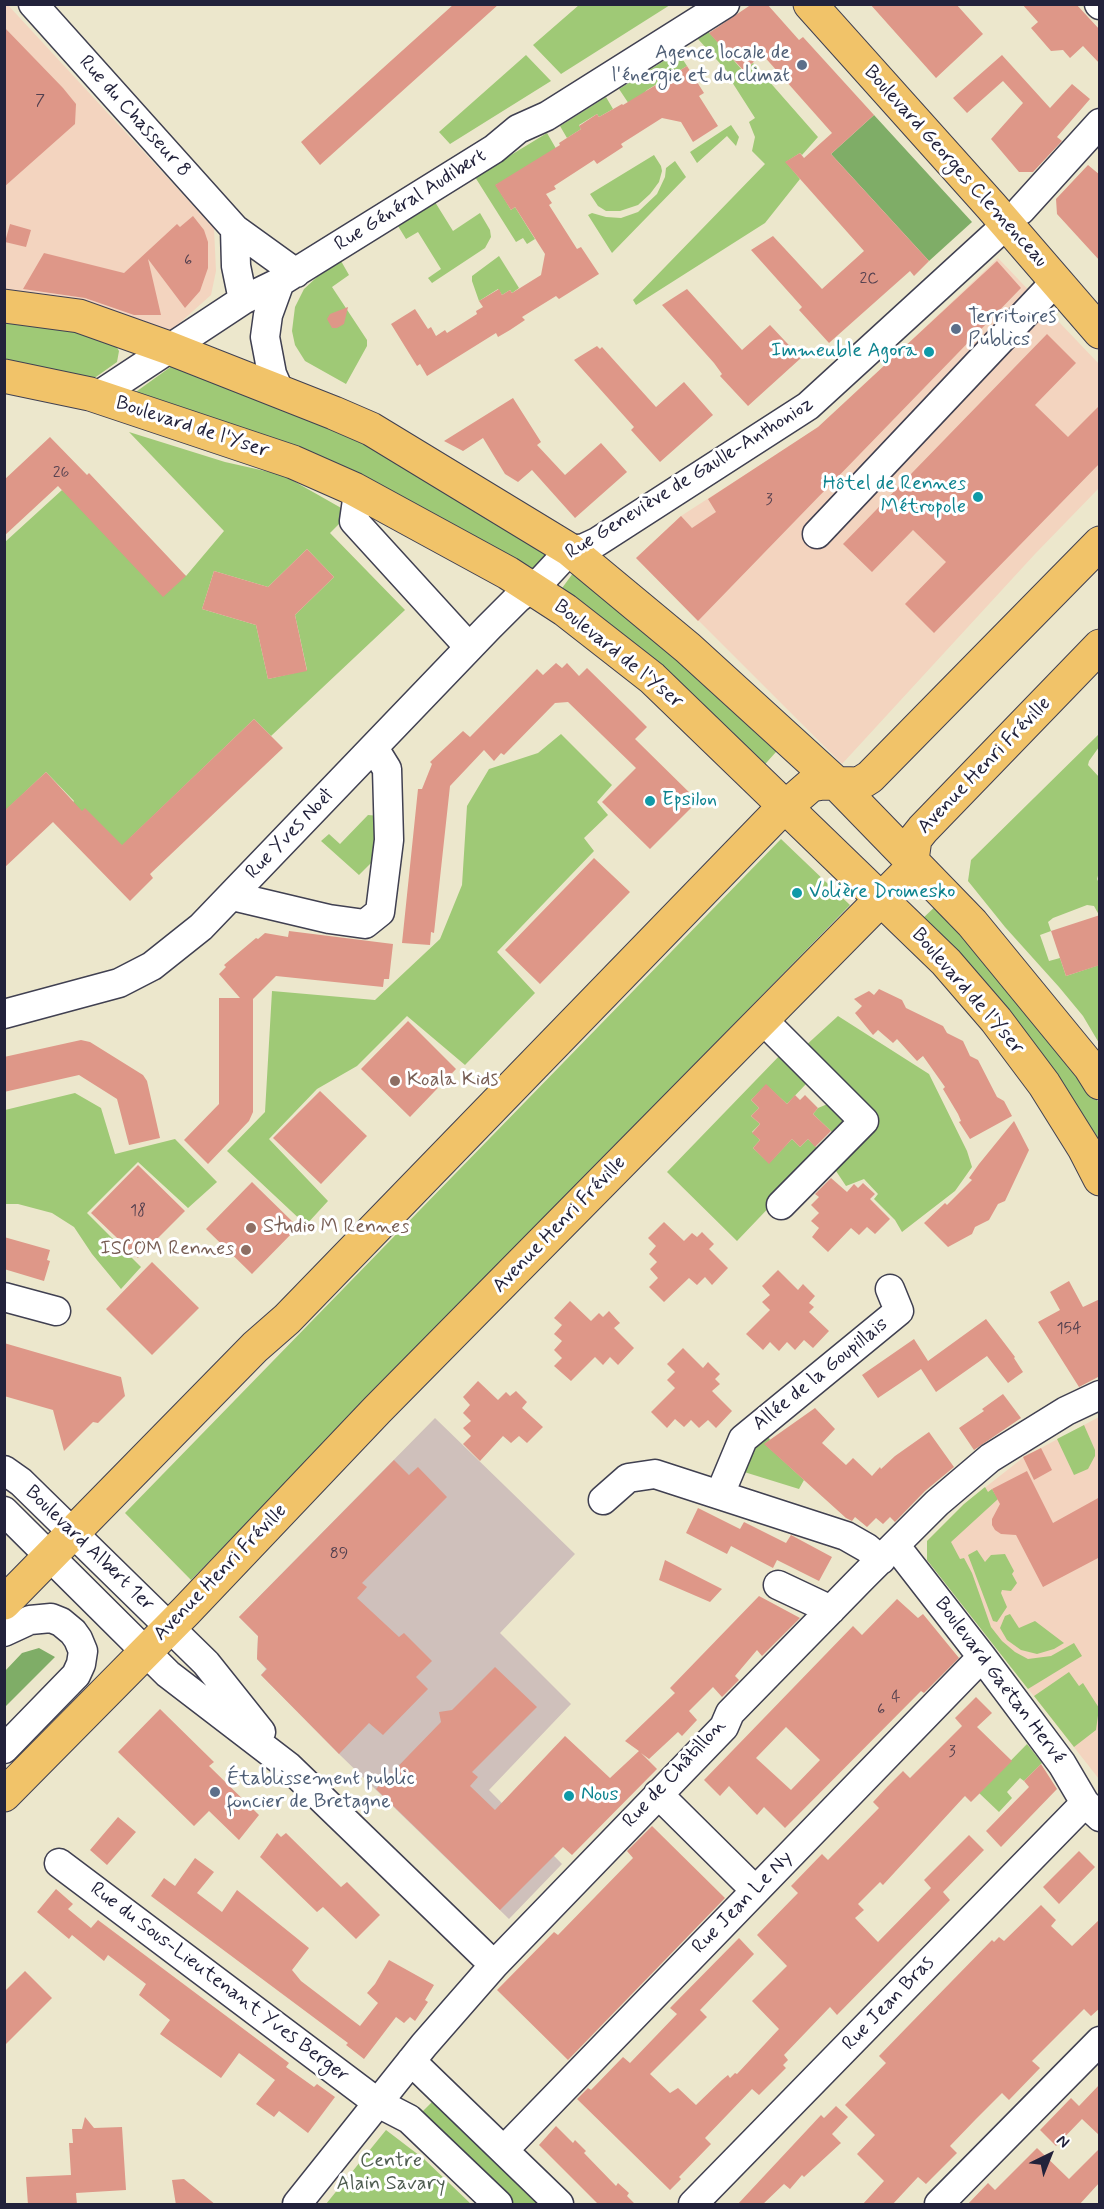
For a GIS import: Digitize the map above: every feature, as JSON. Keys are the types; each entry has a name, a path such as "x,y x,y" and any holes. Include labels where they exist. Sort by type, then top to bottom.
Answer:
{"main road":[{"name":"Boulevard Georges Clemenceau","path":"810,4 1014,217 1100,301"},
{"name":"Boulevard Georges Clemenceau","path":"836,4 1014,217 1056,280 1100,332"},
{"path":"4,306 79,316 279,390 371,429 570,550 688,648 836,783 972,923 1090,1067 1100,1083"},
{"name":"Boulevard de l'Yser","path":"4,376 57,386 96,397 293,462 354,489 532,587 652,678 946,962 996,1020 1044,1084 1084,1148 1100,1179"},
{"path":"4,1603 255,1347 287,1319 785,806 812,785 859,784 870,777 1100,543"},
{"name":"Avenue Henri Fréville","path":"4,1795 169,1628 377,1410 907,873 912,860 915,838 1100,646"}],"street":[{"name":"Rue du Chasseur 8","path":"33,4 235,229 288,278"},
{"name":"Rue Général Audibert","path":"96,397 243,300 288,278 494,149 518,129 547,116 725,4"},
{"name":"Rue Geneviève de Gaulle-Anthonioz","path":"532,587 543,579 570,550 585,548 597,542 808,406 1014,217 1100,123"},
{"path":"235,229 236,266 243,300"},
{"path":"279,390 272,374 266,337 268,315 288,278"},
{"path":"817,534 1056,280"},
{"path":"354,489 357,500 354,520 469,647"},
{"name":"Rue Yves Noël","path":"4,1014 119,982 152,966 201,927 469,647 532,587"},
{"path":"232,896 329,919 365,924 380,912 389,840 387,769 374,748"},
{"path":"762,1019 864,1121 781,1204"},
{"name":"Allée de la Goupillais","path":"720,1494 743,1439 899,1311 890,1289"},
{"path":"4,1297 56,1311"},
{"name":"Rue de Châtillon","path":"297,2205 411,2061 494,1965 724,1727 730,1713 887,1553 937,1503 990,1458 1066,1411 1100,1395"},
{"name":"Boulevard Albert 1er","path":"4,1470 21,1482 216,1674 288,1767"},
{"path":"603,1500 628,1478 654,1474 846,1536 867,1548 887,1553"},
{"name":"Boulevard Albert 1er","path":"4,1511 168,1674 288,1767 494,1965"},
{"name":"Boulevard Gaëtan Hervé","path":"887,1553 982,1657 1062,1764 1092,1810"},
{"path":"777,1585 831,1610"},
{"path":"4,1632 23,1622 37,1618 51,1618 67,1626 78,1639 83,1651 76,1675 4,1749"},
{"path":"4,1721 71,1651 74,1638 67,1626"},
{"name":"Rue Jean Le Ny","path":"504,2150 982,1657"},
{"path":"658,1794 755,1890"},
{"name":"Rue Jean Bras","path":"693,2205 1092,1810"},
{"name":"Rue du Sous-Lieutenant Yves Berger","path":"59,1863 378,2103 409,2119 498,2205"},
{"path":"939,2205 1100,2041"},
{"path":"411,2061 560,2205"}],"shaded area":[{"path":"7,4 214,228 216,271 211,295 165,336 100,311 5,289 4,5"},
{"path":"998,258 1099,364 1099,488 1035,554 842,764 636,558 681,516 822,425"},
{"path":"1099,1417 1099,1779 927,1560 927,1541 964,1504 1024,1457"},
{"path":"435,1418 575,1554 500,1633 571,1704 489,1790 562,1864 509,1919 261,1675 266,1669 257,1659 258,1636 239,1617"}],"green space":[{"path":"579,5 670,5 561,74 533,45"},
{"path":"708,31 743,71 753,63 818,137 802,155 800,153 786,162 800,179 765,223 636,305 633,300 765,164 752,151 755,137 749,122 755,118 732,82 735,80 698,39"},
{"path":"678,52 687,66 647,90 631,107 619,89"},
{"path":"526,55 551,81 450,144 439,132"},
{"path":"606,97 613,109 599,117 597,114 579,125 581,129 567,138 560,126"},
{"path":"874,115 972,222 929,261 831,154"},
{"path":"731,125 739,137 736,146 727,136 697,163 690,152"},
{"path":"547,133 558,152 496,185 511,210 515,207 535,239 527,244 523,238 516,242 475,177"},
{"path":"654,155 662,171 659,182 638,205 620,211 606,211 598,206 590,194"},
{"path":"675,161 686,177 612,253 588,215 592,213 621,218 638,212 657,194 665,177 666,168"},
{"path":"435,202 453,231 480,213 490,230 491,237 485,248 432,283 428,278 441,269 418,232 406,239 398,226"},
{"path":"499,256 519,288 512,293 510,290 502,295 498,289 479,301 472,276"},
{"path":"341,261 349,275 332,287 367,340 367,346 346,384 305,361 295,345 292,331 295,307 304,289"},
{"path":"4,320 76,329 113,341 119,351 117,362 86,384 5,368"},
{"path":"176,363 364,441 547,554 529,576 126,399"},
{"path":"129,432 225,462 283,475 350,513 330,533 405,610 271,736 254,719 131,837 125,849 79,813 71,805 74,801 46,772 5,811 5,542 62,490 186,576 224,531","holes":["307,549 334,577 295,615 307,670 268,679 256,625 202,609 214,571 268,587"]},
{"path":"576,569 784,743 759,771 557,595"},
{"path":"561,734 612,785 597,802 608,815 584,838 594,851 497,952 535,993 465,1065 407,1016 357,1066 317,1089 269,1139 328,1201 306,1225 227,1151 265,1112 272,991 375,1000 440,939 462,885 467,806 489,769 538,753"},
{"path":"1099,734 1099,747 1088,765 1099,777 1100,869 1097,879 1099,915 1094,906 1087,905 1053,918 1048,922 1051,931 1040,935 1049,961 1060,958 1066,976 1099,965 1099,1043 1083,1016 968,881 971,860"},
{"path":"368,815 380,816 375,859 359,875 321,841 329,834 340,844"},
{"path":"781,839 850,905 191,1580 125,1513"},
{"path":"940,902 1065,1053 1099,1103 1099,1144 921,920"},
{"path":"838,1016 929,1074 967,1151 972,1167 955,1191 902,1232 895,1220 874,1199 878,1194 864,1179 846,1186 830,1162 865,1124 803,1048"},
{"path":"784,1051 808,1078 806,1084 787,1104 766,1085 751,1100 759,1108 751,1116 760,1124 752,1132 760,1140 753,1148 769,1163 792,1139 800,1147 808,1139 816,1147 832,1132 813,1114 818,1108 830,1103 847,1122 841,1132 737,1241 667,1172"},
{"path":"75,1093 101,1108 115,1154 175,1139 217,1182 188,1208 138,1162 87,1213 141,1267 121,1289 92,1254 74,1227 52,1213 18,1204 5,1204 5,1110"},
{"path":"1084,1425 1095,1450 1095,1456 1088,1469 1074,1475 1057,1439"},
{"path":"768,1436 770,1440 765,1444 804,1480 799,1489 741,1471 746,1455"},
{"path":"985,1487 988,1492 992,1489 998,1499 951,1542 960,1559 964,1558 972,1573 991,1627 1002,1641 1028,1659 1051,1656 1074,1643 1082,1656 1028,1689 927,1560 927,1541 964,1504"},
{"path":"977,1550 985,1562 991,1555 1005,1554 1014,1571 1012,1574 1017,1583 1011,1591 1002,1590 1001,1593 1007,1607 997,1622 993,1621 968,1555"},
{"path":"1010,1614 1019,1628 1035,1621 1064,1643 1037,1654 1021,1650 1007,1640 1000,1628 1005,1616"},
{"path":"39,1648 55,1657 5,1707 5,1671 22,1653"},
{"path":"1069,1672 1079,1686 1083,1683 1099,1708 1096,1730 1074,1747 1034,1696"},
{"path":"1027,1744 1042,1763 1024,1781 1020,1778 1007,1792 1012,1798 999,1812 979,1793"},
{"path":"438,2096 549,2204 513,2204 420,2114"},
{"name":"Centre Alain Savary","path":"386,2130 424,2159 471,2204 326,2204"}],"building":[{"path":"454,4 499,4 320,165 301,142"},
{"path":"752,4 767,4 799,40 803,37 874,115 831,154 929,261 914,276 910,271 829,343 799,310 802,307 751,250 773,236 822,289 864,251 785,162 800,153 804,158 832,133 762,54 744,71 709,33"},
{"path":"870,4 956,4 983,34 936,78"},
{"path":"1022,4 1076,4 1100,30 1100,64 1083,46 1070,58 1063,50 1051,51 1031,28 1038,22"},
{"path":"4,27 76,104 75,124 4,187"},
{"path":"1002,55 1050,108 1072,84 1090,99 1057,137 1062,141 1033,172 1019,172 991,139 1023,103 1003,81 967,113 953,98"},
{"path":"687,66 704,93 699,96 718,126 693,142 681,122 662,118 621,144 623,147 597,164 594,160 554,186 556,189 546,194 552,203 549,205 577,249 581,247 599,274 559,299 556,296 522,317 525,320 510,330 498,337 496,333 427,376 420,364 417,366 391,324 415,309 428,329 431,327 436,336 445,330 447,333 477,314 476,311 483,307 479,301 499,289 502,295 510,290 512,293 541,275 545,254 515,207 511,210 495,185 560,145 559,143 581,129 579,126 597,114 599,117 623,105"},
{"path":"1088,165 1100,175 1100,261 1057,214 1056,199"},
{"path":"193,216 204,230 208,242 208,268 200,291 185,308 148,259 161,315 134,315 85,298 23,289 44,253 124,273 177,224 180,227"},
{"path":"10,224 31,230 26,247 5,242"},
{"path":"997,261 1021,288 698,621 636,558 681,516 692,528 716,512 708,499 818,427"},
{"path":"687,289 742,350 770,325 801,358 748,406 720,376 722,374 714,363 662,305"},
{"path":"348,307 344,324 332,328 327,319 330,314"},
{"name":"Hôtel de Rennes Métropole","path":"1047,334 1076,363 1035,405 1068,437 1100,405 1100,463 934,633 905,604 946,562 913,530 872,572 843,544"},
{"path":"597,346 600,349 602,347 656,407 684,382 713,415 660,462 631,430 634,427 574,360"},
{"path":"513,398 541,442 537,445 565,475 601,443 627,472 575,518 532,470 518,482 505,474 483,438 463,451 444,441"},
{"path":"50,437 87,475 89,473 186,576 163,597 58,486 4,536 4,480"},
{"path":"307,549 334,577 295,615 307,671 268,679 256,625 202,609 214,571 268,587"},
{"path":"556,663 562,668 567,663 579,676 587,668 647,727 635,739 698,801 650,849 602,802 636,768 568,702 555,703 504,755 501,753 494,761 484,750 450,786 434,933 431,932 430,945 402,943 418,789 422,789 432,764 430,762 463,731 470,737 537,669 543,675"},
{"path":"254,719 283,748 150,874 153,878 130,901 53,822 4,868 4,811 46,772 82,811 85,808 122,845"},
{"path":"594,858 630,892 540,984 505,950"},
{"path":"1100,915 1100,965 1066,976 1051,931"},
{"path":"289,931 393,944 389,979 384,979 383,987 276,976 253,999 253,1112 249,1121 208,1164 184,1140 219,1104 219,998 240,998 219,974 226,967 224,965 256,938 258,939 265,933 288,937"},
{"path":"879,989 902,1000 906,1008 943,1026 947,1033 963,1041 970,1056 978,1060 997,1097 1004,1101 1012,1116 970,1139 943,1089 945,1087 923,1056 917,1061 897,1039 893,1043 878,1030 873,1035 855,1013 862,1006 854,999 869,991 874,995"},
{"path":"408,1021 456,1069 410,1117 361,1069"},
{"path":"81,1040 90,1042 143,1075 147,1081 160,1138 129,1145 117,1099 79,1075 4,1092 4,1057"},
{"path":"766,1084 787,1104 795,1095 800,1100 805,1095 818,1108 813,1114 831,1131 815,1147 808,1139 800,1147 792,1139 769,1164 753,1148 760,1140 752,1133 760,1124 751,1116 759,1108 751,1100"},
{"path":"320,1091 367,1136 321,1184 273,1138"},
{"path":"1014,1121 1029,1150 1005,1201 998,1204 989,1220 975,1227 972,1234 948,1247 924,1223 945,1203 947,1205 972,1180 969,1178"},
{"path":"138,1165 185,1211 138,1258 91,1213"},
{"path":"831,1178 847,1192 854,1184 858,1188 863,1183 875,1194 870,1199 890,1219 875,1234 867,1227 859,1235 851,1228 828,1252 812,1237 819,1228 811,1221 819,1213 811,1205 819,1197 815,1194"},
{"path":"252,1182 298,1227 252,1274 206,1229"},
{"path":"664,1222 684,1241 692,1233 697,1237 702,1232 714,1244 709,1249 728,1268 712,1285 705,1277 697,1285 689,1278 664,1302 649,1287 658,1278 650,1269 657,1262 649,1254 656,1246 648,1238"},
{"path":"4,1237 50,1250 47,1260 50,1261 44,1281 4,1269"},
{"path":"152,1262 199,1308 152,1355 106,1309"},
{"path":"778,1270 798,1290 803,1284 815,1296 809,1303 814,1307 809,1312 829,1331 813,1348 804,1340 795,1350 787,1342 779,1351 770,1342 763,1350 746,1334 770,1310 762,1302 770,1295 762,1286"},
{"path":"1069,1281 1083,1307 1100,1299 1100,1376 1079,1387 1038,1322 1060,1310 1050,1292"},
{"path":"570,1301 591,1321 599,1313 603,1317 609,1311 620,1323 614,1328 634,1348 618,1365 610,1357 603,1365 595,1357 571,1381 554,1366 562,1358 554,1350 562,1341 554,1334 562,1325 554,1318"},
{"path":"986,1319 1015,1357 1023,1372 1008,1383 987,1356 936,1392 921,1369 878,1398 862,1375 914,1339 928,1361"},
{"path":"4,1343 121,1377 125,1396 98,1423 93,1422 64,1451 53,1410 4,1396"},
{"path":"683,1348 703,1368 708,1362 720,1374 715,1379 720,1384 712,1391 732,1411 716,1428 708,1420 699,1428 691,1420 684,1427 675,1419 667,1428 651,1412 675,1388 667,1380 675,1372 667,1364"},
{"path":"478,1381 498,1400 506,1392 510,1396 516,1391 527,1402 522,1408 543,1427 527,1443 519,1436 511,1443 503,1436 480,1461 463,1444 471,1436 463,1428 471,1421 463,1413 470,1405 463,1397"},
{"path":"1003,1394 1021,1418 974,1450 959,1428 984,1411 982,1409"},
{"path":"815,1408 835,1429 822,1443 846,1465 853,1458 872,1476 880,1467 881,1469 929,1432 954,1467 925,1491 895,1522 890,1517 883,1524 876,1518 867,1527 855,1517 852,1521 764,1444"},
{"path":"1041,1448 1052,1470 1034,1480 1023,1457"},
{"path":"394,1460 409,1475 418,1467 447,1497 362,1583 367,1587 357,1598 399,1637 404,1633 432,1661 416,1677 428,1689 383,1735 369,1723 339,1754 261,1675 267,1669 257,1659 258,1636 239,1617"},
{"path":"1027,1471 1053,1523 1100,1497 1100,1557 1043,1587 1016,1535 1001,1534 992,1525 992,1519 1000,1504 992,1489"},
{"path":"698,1508 740,1529 744,1522 786,1543 791,1535 832,1557 819,1581 777,1560 773,1568 731,1546 727,1554 686,1533"},
{"path":"665,1560 722,1589 710,1602 659,1580"},
{"path":"759,1596 800,1618 762,1656 757,1650 735,1676 739,1680 722,1697 713,1687 689,1711 697,1720 682,1736 678,1732 649,1759 641,1753 657,1769 572,1855 563,1847 500,1910 376,1789 441,1722 439,1712 452,1710 495,1667 537,1707 472,1772 478,1777 470,1786 495,1810 565,1736 610,1778 639,1751 625,1741 675,1693 670,1688"},
{"path":"897,1599 918,1618 923,1614 959,1658 924,1693 921,1691 785,1828 764,1807 757,1815 729,1786 720,1796 704,1780 853,1626 862,1635","holes":["786,1727 820,1760 791,1790 756,1758"]},
{"path":"976,1697 992,1713 977,1727 1012,1761 971,1802 965,1796 883,1885 880,1882 858,1904 864,1910 855,1918 878,1942 931,1888 924,1880 969,1835 984,1850 943,1892 950,1900 837,2015 830,2007 784,2055 788,2060 783,2065 786,2068 759,2095 752,2089 705,2138 711,2144 679,2177 681,2179 670,2190 577,2099 588,2088 591,2090 623,2057 630,2063 677,2014 670,2008 739,1938 754,1954 700,2010 707,2017 650,2074 670,2093 678,2088 696,2105 728,2075 730,2078 735,2073 737,2074 779,2029 752,2001 787,1966 757,1935 798,1893 791,1886 822,1854 828,1860 879,1808 873,1802 888,1786 903,1771 910,1778 962,1726 955,1718"},
{"path":"160,1709 214,1762 209,1766 259,1815 239,1840 209,1811 194,1826 118,1752"},
{"path":"1041,1764 1057,1789 1001,1847 986,1831 1029,1787 1024,1781"},
{"path":"118,1817 136,1832 107,1865 90,1850"},
{"path":"652,1826 725,1898 568,2060 497,1990 554,1932 558,1935 633,1858 627,1851"},
{"path":"277,1833 281,1837 286,1833 341,1887 347,1882 380,1915 356,1939 323,1907 317,1912 260,1857"},
{"path":"1079,1851 1095,1867 1059,1904 1043,1887"},
{"path":"195,1858 214,1872 197,1893 222,1912 237,1890 309,1948 292,1970 301,1981 360,2026 378,2003 367,1993 389,1960 434,1985 425,2000 428,2002 415,2021 410,2017 404,2023 396,2017 364,2059 346,2045 348,2043 151,1896 164,1878 175,1886"},
{"path":"56,1889 73,1904 68,1909 91,1928 98,1920 289,2063 286,2067 314,2087 317,2084 335,2097 308,2133 279,2111 274,2117 256,2104 275,2080 239,2053 221,2078 160,2034 170,2020 139,1995 146,1984 108,1955 104,1961 72,1935 69,1939 37,1912"},
{"path":"1041,1905 1056,1920 1051,1926 1072,1946 1100,1919 1100,2008 1091,2016 1084,2009 1032,2061 1040,2068 1009,2100 1002,2093 976,2119 950,2146 957,2153 926,2184 918,2177 892,2205 862,2205 884,2181 857,2154 875,2135 845,2105 886,2063 879,2056 992,1940 994,1942 999,1937 1004,1941"},
{"path":"25,1971 52,1998 4,2046 4,1992"},
{"path":"1100,2084 1100,2136 1082,2119 1056,2146 1040,2130 1071,2098 1079,2106"},
{"path":"836,2106 848,2117 832,2134 841,2143 804,2177 802,2175 790,2189 784,2184 762,2205 737,2205 821,2115 824,2118"},
{"path":"85,2117 94,2128 122,2127 126,2190 76,2193 77,2205 28,2205 26,2177 71,2175 69,2143 73,2143 72,2129 82,2129"},
{"path":"556,2126 573,2143 575,2140 586,2151 584,2153 616,2186 618,2183 629,2193 627,2196 636,2205 599,2205 539,2145"},
{"path":"1037,2148 1069,2179 1100,2148 1100,2182 1079,2205 967,2205 988,2183 995,2190"},
{"path":"184,2179 216,2205 176,2205 172,2180"}],"place":[{"name":"Agence locale de l'énergie et du climat","path":"802,65"},
{"name":"Territoires Publics","path":"956,329"},
{"name":"Immeuble Agora","path":"929,352"},
{"name":"Hôtel de Rennes Métropole","path":"978,497"},
{"name":"Epsilon","path":"650,801"},
{"name":"Volière Dromesko","path":"797,893"},
{"name":"Koala Kids","path":"395,1081"},
{"name":"Studio M Rennes","path":"251,1228"},
{"name":"ISCOM Rennes","path":"246,1250"},
{"name":"Établissement public foncier de Bretagne","path":"215,1792"},
{"name":"Nous","path":"569,1796"}]}
